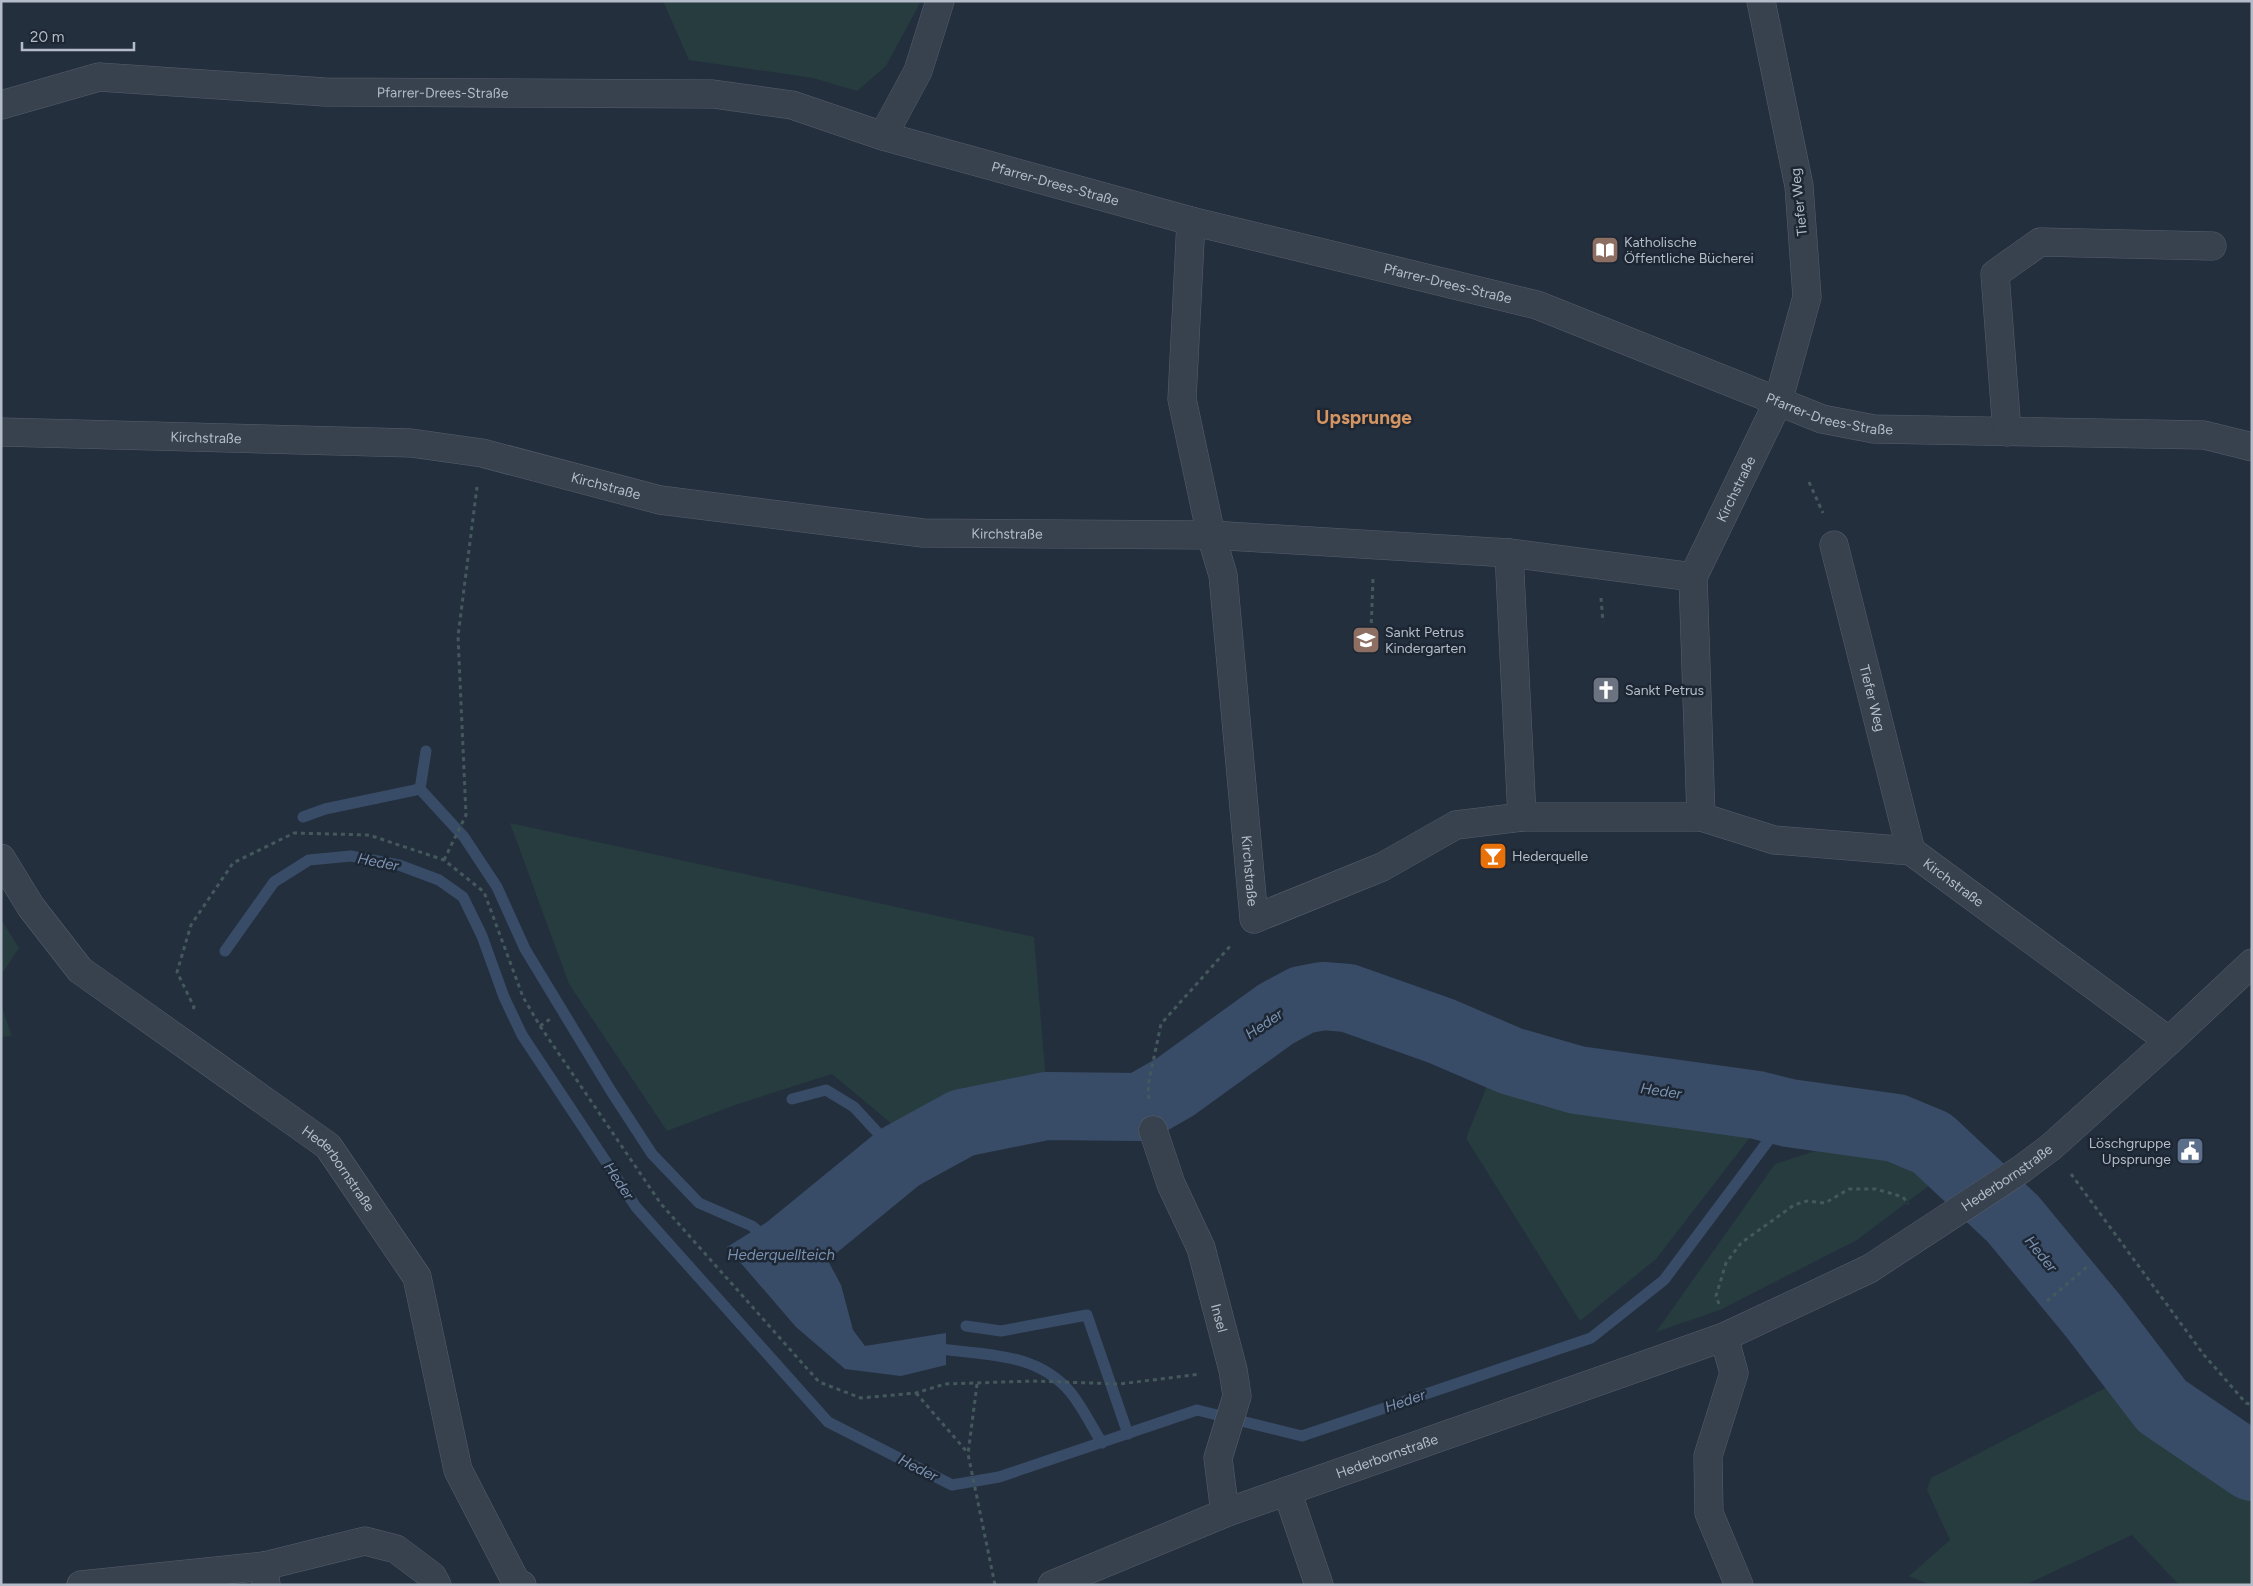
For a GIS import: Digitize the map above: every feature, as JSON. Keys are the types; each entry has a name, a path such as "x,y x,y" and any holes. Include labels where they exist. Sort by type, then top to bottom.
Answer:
{"street":[{"path":"883,136 918,71 940,1"},
{"name":"Tiefer Weg","path":"1761,1 1799,186 1807,297 1778,402"},
{"name":"Pfarrer-Drees-Straße","path":"1,105 99,78 325,92 713,94 792,105 883,136 1192,221 1537,304 1822,419 1874,428 2204,435 2252,447"},
{"name":"Kirchstraße","path":"1192,221 1182,399 1211,535 1223,575 1254,919 1382,867 1456,825 1522,817 1701,816 1774,840 1911,851 2169,1041"},
{"path":"2006,432 1994,274 2040,242 2212,246"},
{"name":"Kirchstraße","path":"1701,816 1693,577 1778,402"},
{"name":"Kirchstraße","path":"1,432 411,443 482,453 660,500 923,533 1211,535 1509,554 1693,577"},
{"name":"Tiefer Weg","path":"1834,545 1911,851"},
{"path":"1509,554 1522,817"},
{"name":"Hederbornstraße","path":"1,858 31,907 80,970 328,1146 417,1277 458,1470 517,1584"},
{"name":"Hederbornstraße","path":"1052,1585 1226,1513 1727,1336 1869,1269 2022,1168 2051,1146 2169,1041 2252,963"},
{"name":"Insel","path":"1153,1130 1171,1184 1201,1248 1235,1383"},
{"path":"1727,1336 1734,1373 1708,1456 1709,1513 1739,1585"},
{"path":"1226,1513 1218,1458 1235,1383"},
{"path":"1287,1492 1319,1585"},
{"path":"81,1585 265,1575 365,1541 396,1550 432,1576 437,1585"}],"path":[{"path":"444,860 466,815 458,636 482,453"},
{"path":"1371,631 1373,588"},
{"path":"1602,609 1603,622"},
{"path":"172,1034 194,1007 177,972 191,925 232,863 294,833 369,835 444,860 484,892 523,997 540,1026 661,1204 819,1382 861,1398 916,1393 945,1384 1032,1381 1102,1384 1235,1383"},
{"path":"1148,1086 1161,1024 1254,919"},
{"path":"540,1026 553,1017"},
{"path":"2051,1146 2204,1355 2246,1403 2252,1405"},
{"path":"1727,1336 1716,1296 1726,1263 1741,1243 1794,1205 1807,1201 1825,1203 1849,1189 1876,1189 1903,1197 1928,1230"},
{"path":"2047,1301 2088,1266"},
{"path":"977,1383 968,1454 995,1585"},
{"path":"916,1393 968,1454"}],"green space":[{"path":"663,1 921,1 886,66 857,91 813,78 689,60"},
{"path":"510,823 1034,937 1047,1094 965,1115 898,1129 832,1074 735,1105 667,1131 569,984"},
{"path":"1,919 19,948 1,975"},
{"path":"1,1005 12,1036 1,1037"},
{"path":"1494,1069 1574,1099 1720,1117 1755,1131 1656,1259 1580,1321 1466,1138"},
{"path":"1834,1145 1881,1153 1912,1162 1934,1182 1857,1240 1720,1310 1656,1332 1775,1164"},
{"path":"2115,1383 2142,1427 2194,1464 2155,1423 2160,1383 2252,1448 2252,1585 2179,1585 2132,1535 2025,1585 1930,1585 1909,1576 1950,1540 1927,1490 1931,1478"}],"water":[{"name":"Hederquellteich","path":"788,1209 825,1255 841,1285 853,1330 865,1346 946,1333 946,1365 901,1376 845,1369 796,1327 727,1247"}],"waterway":[{"path":"420,789 426,751"},
{"name":"Heder","path":"303,817 325,809 420,789 464,837 497,887 525,949 611,1091 652,1154 699,1203 752,1226 766,1238"},
{"name":"Heder","path":"225,951 274,882 309,860 351,856 399,865 439,880 463,897 482,936 504,997 522,1035 636,1207 828,1422 952,1485 999,1477 1197,1410 1302,1436 1591,1338 1664,1280 1789,1113"},
{"name":"Heder","path":"784,1252 900,1157 962,1123 1046,1106 1140,1107 1175,1087 1276,1014 1302,1000 1323,996 1348,998 1441,1031 1511,1061 1577,1080 1757,1105 1789,1113 1896,1128 1932,1143 2013,1219 2094,1317 2162,1406 2252,1467"},
{"path":"792,1099 826,1090 854,1107 900,1157"},
{"path":"966,1326 1001,1331 1087,1315 1128,1434"},
{"name":"Heder","path":"933,1350 940,1349 1011,1358 1043,1370 1058,1380 1071,1393 1102,1443"}],"place":[{"name":"Katholische Öffentliche Bücherei","path":"1605,250"},
{"name":"Sankt Petrus Kindergarten","path":"1366,640"},
{"name":"Sankt Petrus","path":"1606,690"},
{"name":"Hederquelle","path":"1493,856"},
{"name":"Löschgruppe Upsprunge","path":"2190,1151"}],"district":[{"name":"Upsprunge","path":"1364,417"}]}
